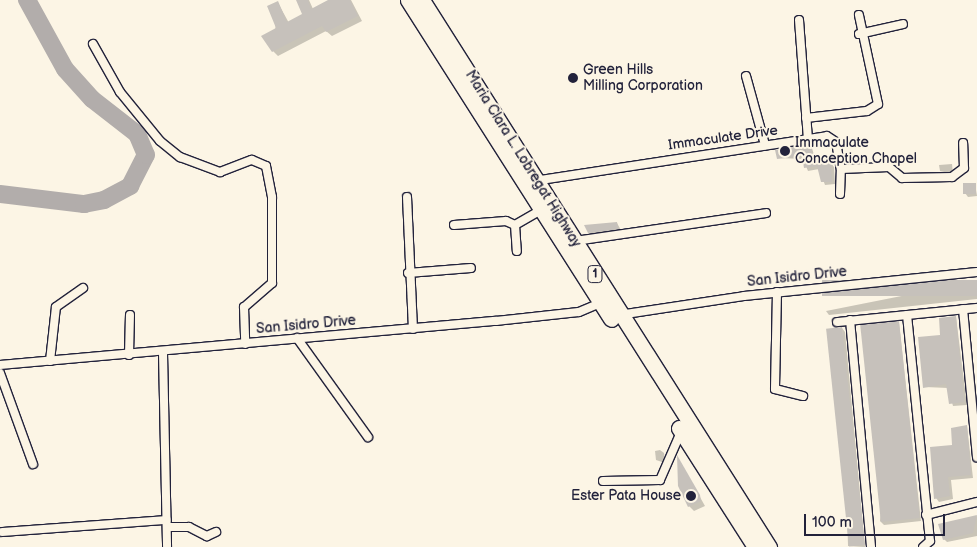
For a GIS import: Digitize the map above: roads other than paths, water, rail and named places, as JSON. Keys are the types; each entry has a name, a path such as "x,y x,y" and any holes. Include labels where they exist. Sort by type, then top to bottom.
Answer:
{"highway":[{"name":"Maria Clara L. Lobregat Highway","path":"408,0 506,144"},
{"name":"Maria Clara L. Lobregat Highway","path":"422,0 530,183 574,241 681,432 733,504 769,547"},
{"name":"Maria Clara L. Lobregat Highway","path":"530,183 541,210 606,300"},
{"name":"Maria Clara L. Lobregat Highway","path":"616,317 733,504 755,547"}],"street":[{"path":"806,118 867,111 878,104 859,34 859,15"},
{"path":"799,20 808,139"},
{"path":"859,34 903,24"},
{"path":"93,44 120,92 160,141 180,156 220,172 252,160 266,166 272,196 272,283 244,307 245,344"},
{"path":"746,76 765,145"},
{"name":"Immaculate Drive","path":"530,183 765,145 833,137 840,168"},
{"path":"840,194 840,168 889,167 902,178 952,177 964,168 963,143"},
{"path":"407,197 408,273 413,329"},
{"path":"454,224 506,222 515,225 541,210"},
{"path":"574,241 766,213"},
{"path":"515,225 517,251"},
{"path":"408,273 470,268"},
{"name":"San Isidro Drive","path":"616,317 777,292 977,272"},
{"path":"50,361 56,307 83,288"},
{"path":"777,292 775,389 782,394 803,396"},
{"name":"San Isidro Drive","path":"0,365 163,353 297,338 413,329 570,313 606,300"},
{"path":"837,322 977,308"},
{"path":"963,310 977,456"},
{"path":"128,355 130,315"},
{"path":"906,315 930,541 923,547"},
{"path":"850,320 872,547"},
{"path":"297,338 368,437"},
{"path":"163,353 167,547"},
{"path":"0,373 33,464"},
{"path":"603,482 660,480 681,432"},
{"path":"926,515 977,502"},
{"path":"2,532 167,524 189,526 207,536 216,532"}],"waterway":[{"path":"0,194 84,204 104,200 130,186 146,155 137,134 92,99 65,69 27,0"}],"place":[{"name":"Green Hills Milling Corporation","path":"573,78"},
{"name":"Immaculate Conception Chapel","path":"785,151"},
{"name":"Ester Pata House","path":"691,496"}]}
